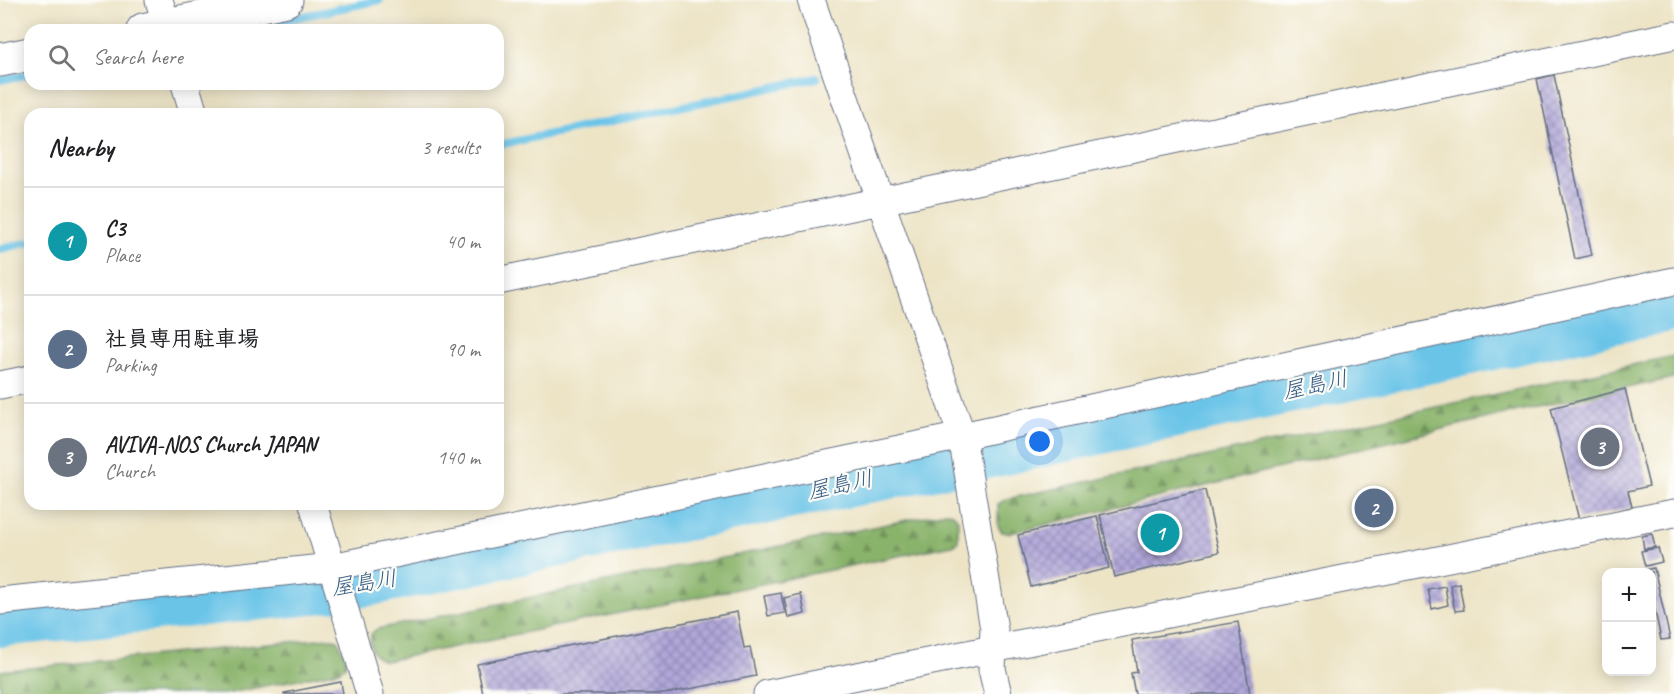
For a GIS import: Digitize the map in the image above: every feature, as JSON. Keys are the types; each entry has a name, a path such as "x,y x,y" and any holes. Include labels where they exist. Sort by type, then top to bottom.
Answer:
{"street":[{"path":"160,21 286,0"},
{"path":"811,0 963,440 971,477 994,629 992,669 998,694"},
{"path":"504,280 1674,35"},
{"path":"0,60 24,55"},
{"path":"187,90 192,108"},
{"path":"0,601 333,570 963,440 1674,281"},
{"path":"0,385 24,380"},
{"path":"315,510 370,694"},
{"path":"767,694 1674,513"}],"green space":[{"path":"1674,356 1674,378 1509,413 1010,533 1002,532 998,526 998,504 1007,499"},
{"path":"946,512 953,513 958,520 958,541 952,545 386,661 377,657 371,648 371,634 377,629"},
{"path":"328,638 338,640 346,659 345,666 339,671 225,694 0,694 0,671"}],"building":[{"path":"1554,75 1592,255 1575,259 1537,79"},
{"path":"1625,389 1649,486 1628,491 1632,507 1579,520 1551,408"},
{"path":"1205,490 1219,552 1114,577 1100,515"},
{"path":"1097,516 1109,568 1031,587 1018,535"},
{"path":"1652,534 1655,547 1644,549 1642,536"},
{"path":"1658,548 1662,562 1645,566 1641,551"},
{"path":"1656,577 1670,639 1661,640 1656,616"},
{"path":"1459,583 1464,610 1455,611 1450,585"},
{"path":"1445,586 1448,605 1432,609 1428,589"},
{"path":"781,593 785,613 768,616 764,596"},
{"path":"801,594 805,614 788,618 784,598"},
{"path":"737,612 744,648 750,647 756,676 664,694 483,694 477,664"},
{"path":"1238,622 1250,694 1135,694 1131,673 1137,672 1132,640"},
{"path":"341,682 343,694 284,694 284,693"}],"waterway":[{"path":"266,24 380,0"},
{"path":"0,80 24,75"},
{"path":"504,144 817,78"},
{"path":"0,249 24,243"},
{"name":"屋島川","path":"0,624 302,593 370,583 967,460 1674,308"}],"place":[{"name":"AVIVA-NOS Church JAPAN","path":"1600,447"},
{"name":"社員専用駐車場","path":"1374,508"},
{"name":"C3","path":"1160,533"}]}
